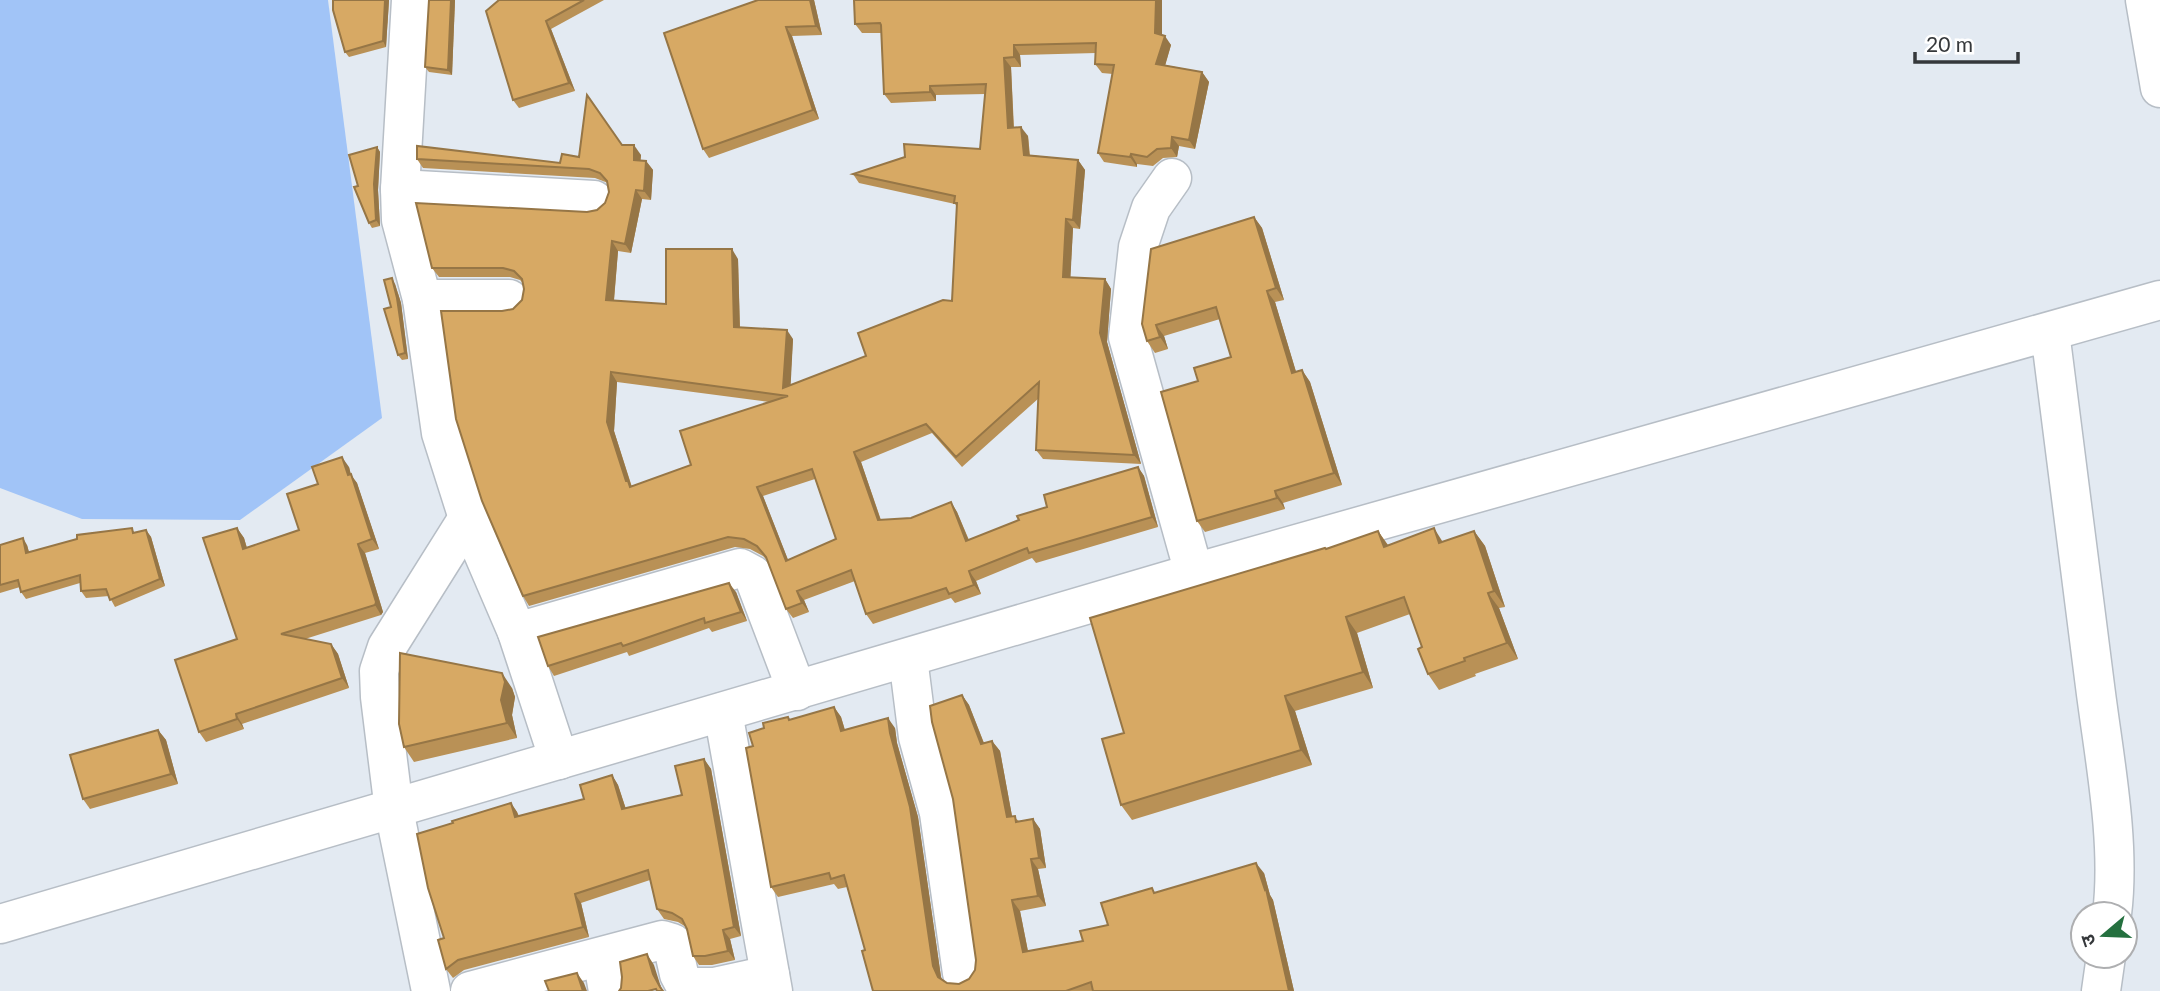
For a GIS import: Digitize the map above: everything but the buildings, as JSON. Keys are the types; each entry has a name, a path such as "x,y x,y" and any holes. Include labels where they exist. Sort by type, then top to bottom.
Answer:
{"street":[{"path":"411,0 400,190 401,220 422,299 441,433 468,518 517,632 559,760"},
{"path":"2145,0 2160,88"},
{"path":"1172,178 1151,208 1138,247 1128,337 1194,573"},
{"path":"400,190 594,200"},
{"path":"422,299 509,299"},
{"path":"0,924 1194,573 2160,300"},
{"path":"2050,332 2105,766 2114,846 2114,900"},
{"path":"431,991 394,810 379,671 387,647 468,518"},
{"path":"517,632 740,568 753,575 797,691"},
{"path":"908,658 918,737 939,813 962,973"},
{"path":"470,991 605,974 662,940 672,943 679,974 686,987 714,988 772,983 723,712"},
{"path":"2101,991 2104,970"}],"water":[{"path":"0,0 328,0 382,418 240,520 82,519 0,488"}]}
